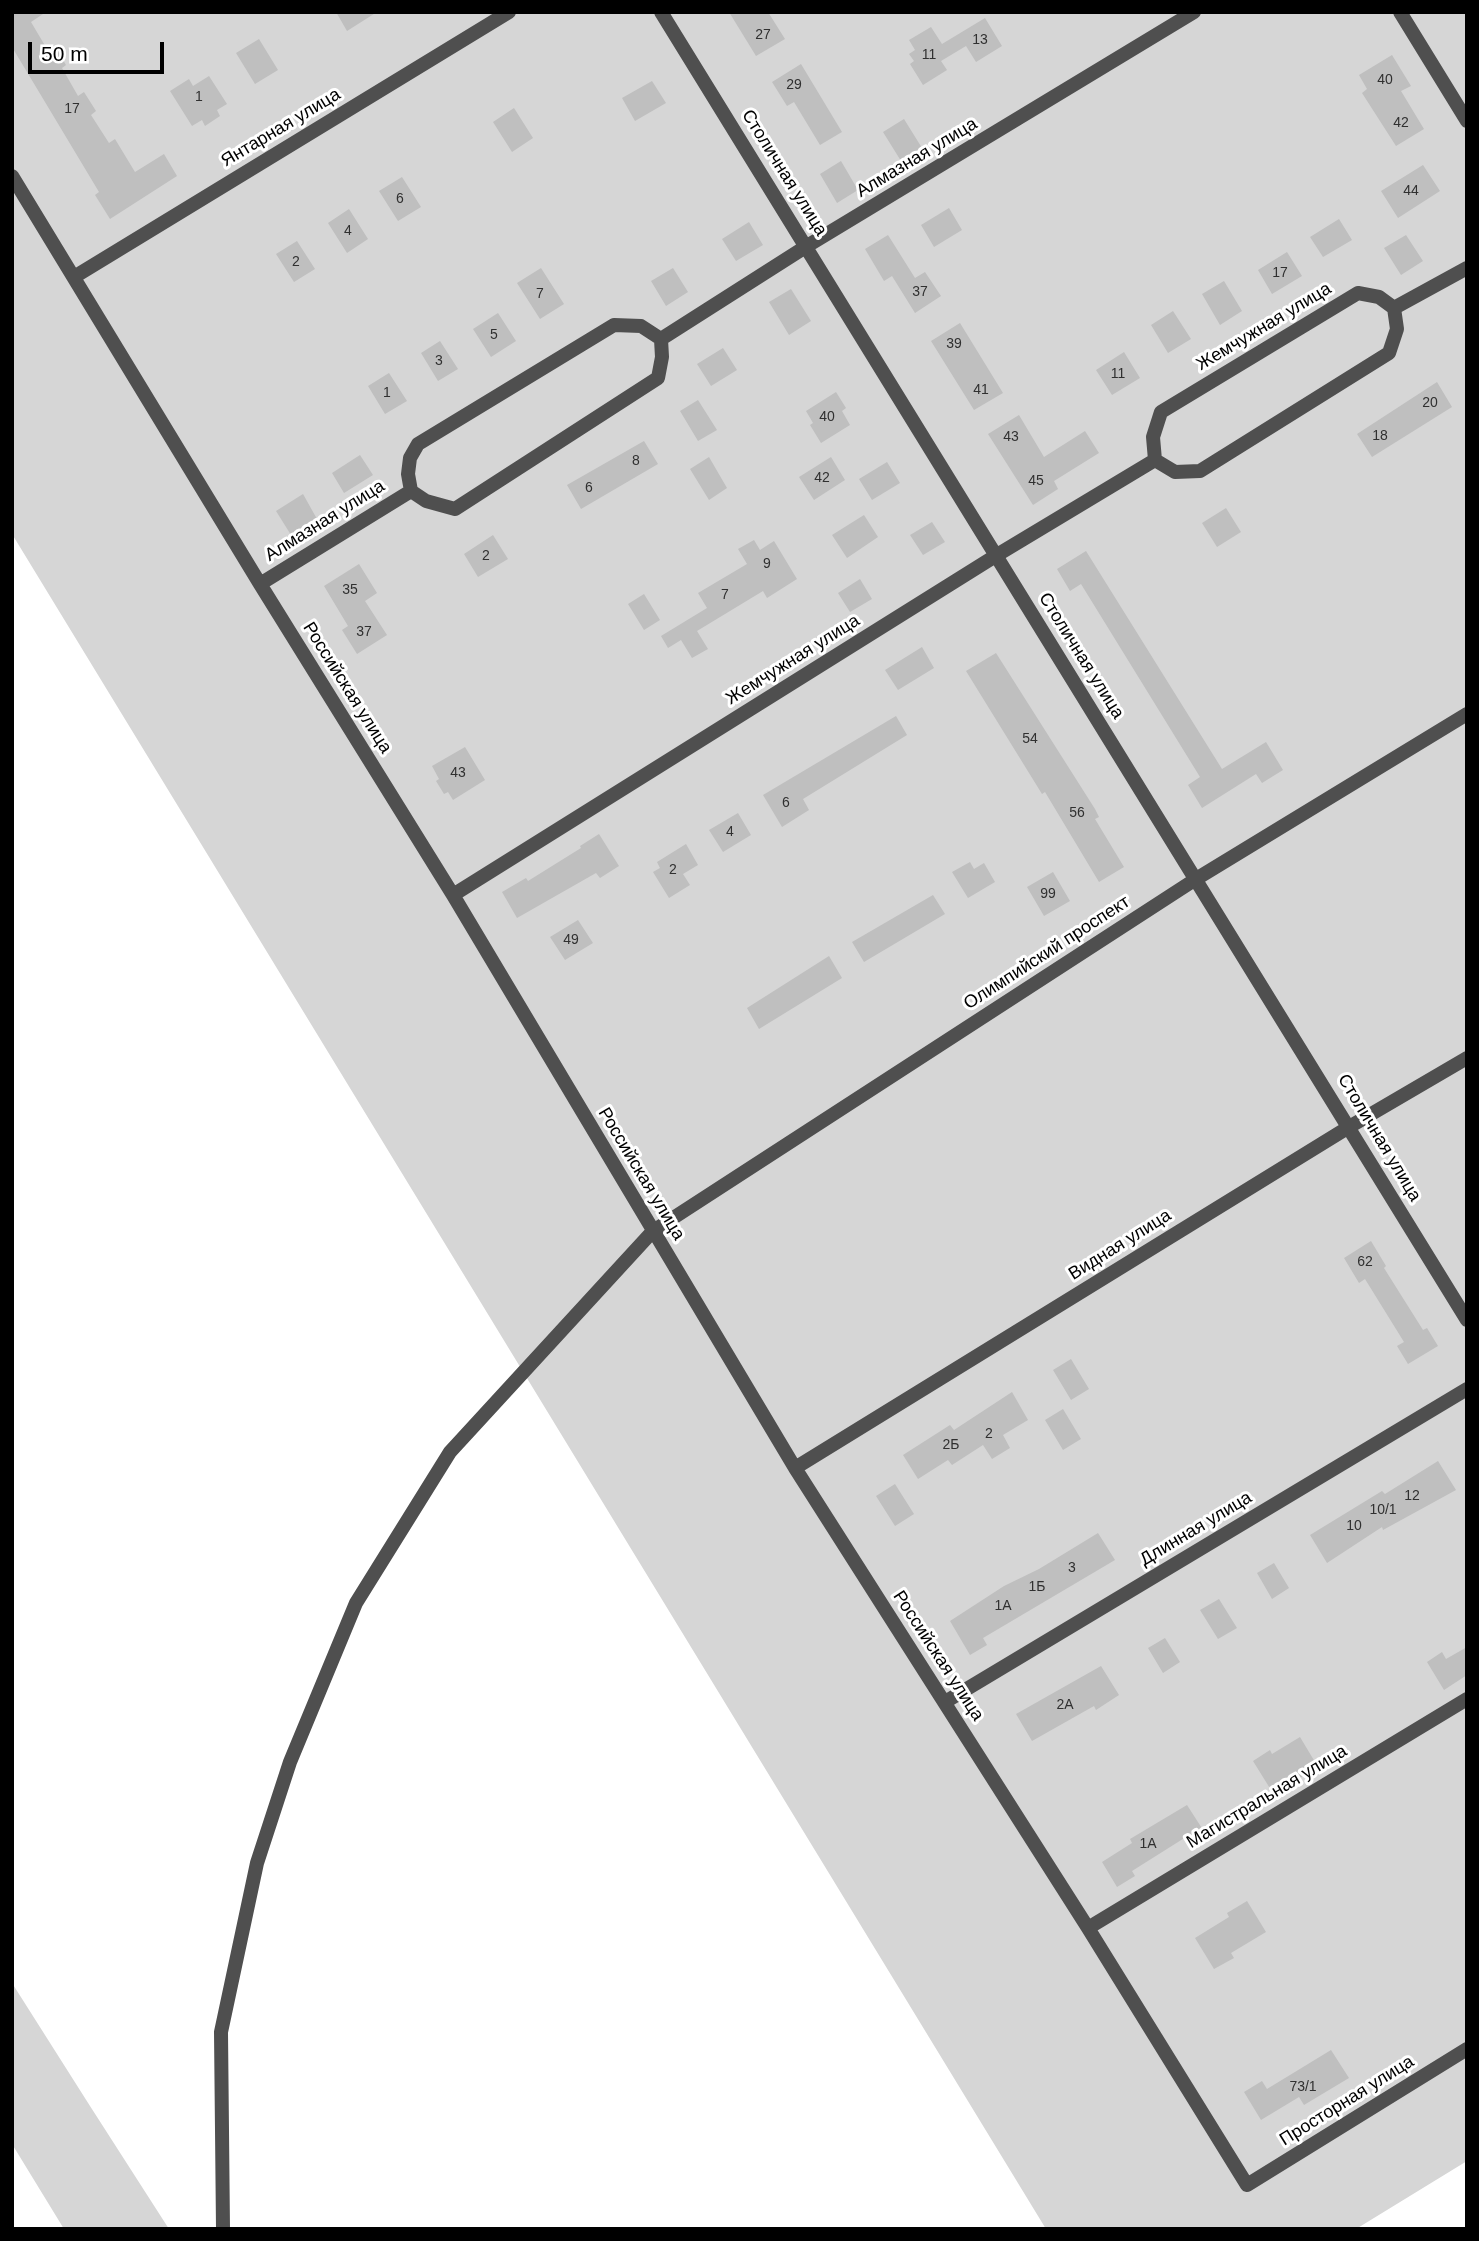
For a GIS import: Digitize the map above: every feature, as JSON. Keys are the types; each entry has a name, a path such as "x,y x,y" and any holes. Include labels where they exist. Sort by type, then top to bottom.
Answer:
{"street":[{"name":"Янтарная улица","path":"74,277 509,12"},
{"name":"Столичная улица","path":"661,12 1467,1320"},
{"name":"Алмазная улица","path":"661,339 807,246 1194,12"},
{"path":"1400,12 1467,121"},
{"name":"Российская улица","path":"12,176 453,895 795,1468 1088,1928 1247,2185"},
{"path":"1155,460 1175,472 1200,471 1389,353 1397,329 1394,308 1467,268"},
{"name":"Жемчужная улица","path":"453,895 996,555 1155,460 1153,437 1161,412 1358,293 1380,297 1394,308"},
{"name":"Алмазная улица","path":"614,326 641,326 661,339 662,357 658,378 455,509 426,501 411,491 408,474 410,458 418,444 464,416 614,326"},
{"name":"Алмазная улица","path":"260,584 411,491"},
{"name":"Олимпийский проспект","path":"223,2229 221,2032 254,1876 290,1762 356,1603 450,1452 653,1231 1196,879 1467,714"},
{"name":"Видная улица","path":"795,1468 1349,1127 1467,1058"},
{"name":"Длинная улица","path":"945,1702 1467,1389"},
{"name":"Магистральная улица","path":"1088,1928 1467,1699"},
{"name":"Просторная улица","path":"1247,2185 1467,2049"}],"shaded area":[{"path":"12,12 1467,12 1467,2161 1356,2229 1046,2229 12,534"},
{"path":"12,1983 169,2229 64,2229 12,2144"}],"building":[{"path":"12,12 46,12 31,22 47,49 54,45 66,65 62,68 78,96 84,92 96,111 91,115 109,143 115,139 135,172 164,154 177,176 110,219 95,195 99,192 12,47"},
{"path":"336,12 377,12 347,31"},
{"path":"729,12 768,12 785,39 756,56"},
{"path":"985,18 1002,46 976,62 966,46 941,61 947,70 923,85 910,64 914,61 909,54 915,50 909,40 931,27 942,44"},
{"path":"259,39 278,70 255,84 236,53"},
{"path":"1392,55 1411,86 1401,91 1424,129 1396,146 1362,93 1367,89 1359,75"},
{"path":"801,64 842,132 820,145 794,102 787,106 772,82"},
{"path":"209,76 227,104 217,110 220,116 205,126 202,120 192,126 170,91 189,79 193,86"},
{"path":"652,81 666,103 635,121 622,98"},
{"path":"514,108 533,138 512,152 493,122"},
{"path":"904,119 922,148 901,161 883,132"},
{"path":"841,161 858,190 837,203 820,174"},
{"path":"1423,165 1440,191 1398,218 1381,191"},
{"path":"402,177 421,207 398,221 379,191"},
{"path":"949,208 962,230 934,247 921,225"},
{"path":"349,209 368,239 347,253 328,223"},
{"path":"1339,219 1352,240 1323,257 1310,237"},
{"path":"749,222 763,245 736,261 722,239"},
{"path":"888,235 915,278 925,272 941,296 915,313 892,276 884,281 865,249"},
{"path":"1406,235 1423,261 1401,275 1384,248"},
{"path":"297,241 315,269 294,282 276,254"},
{"path":"1287,252 1302,276 1272,294 1258,270"},
{"path":"541,268 564,304 540,319 517,283"},
{"path":"673,268 688,292 666,306 651,281"},
{"path":"1224,281 1242,311 1220,325 1202,294"},
{"path":"791,289 811,321 789,335 769,302"},
{"path":"1173,311 1191,339 1168,353 1151,325"},
{"path":"498,313 516,341 491,357 473,329"},
{"path":"960,323 1003,393 974,410 931,341"},
{"path":"440,341 458,369 438,381 421,353"},
{"path":"723,348 737,370 711,386 697,364"},
{"path":"1124,352 1140,378 1112,395 1096,370"},
{"path":"389,373 407,401 385,414 368,386"},
{"path":"1437,382 1452,407 1372,457 1357,434"},
{"path":"836,392 846,408 842,411 850,425 821,443 810,425 813,423 806,411"},
{"path":"698,400 717,430 698,441 680,411"},
{"path":"1019,415 1044,457 1085,431 1099,453 1054,481 1058,489 1033,505 988,434"},
{"path":"644,441 658,464 581,509 567,485"},
{"path":"360,455 373,475 344,493 332,473"},
{"path":"709,457 727,488 709,500 690,469"},
{"path":"831,457 845,480 814,500 799,477"},
{"path":"887,462 900,483 872,500 859,479"},
{"path":"303,494 317,519 291,535 276,511"},
{"path":"1226,508 1241,532 1217,547 1202,523"},
{"path":"864,515 878,537 847,558 832,535"},
{"path":"932,522 945,542 923,555 910,535"},
{"path":"493,535 508,559 478,577 464,554"},
{"path":"754,540 760,550 774,541 797,579 767,598 763,591 697,631 708,649 692,658 681,640 668,648 661,636 707,608 698,593 747,564 738,549"},
{"path":"1086,551 1222,769 1266,742 1283,770 1262,783 1256,774 1202,808 1188,785 1200,777 1081,584 1070,591 1057,569"},
{"path":"359,564 377,593 365,601 387,635 357,654 342,630 348,626 324,586"},
{"path":"860,579 872,599 850,612 838,593"},
{"path":"644,594 660,620 644,630 628,604"},
{"path":"922,647 934,668 898,690 885,670"},
{"path":"996,653 1095,809 1099,817 1095,819 1124,867 1099,882 1045,792 1042,794 966,671"},
{"path":"896,716 907,735 803,799 809,810 782,827 763,795"},
{"path":"465,747 485,780 453,800 448,792 444,794 436,781 439,779 432,766"},
{"path":"738,813 751,835 723,852 709,830"},
{"path":"599,834 619,866 600,878 596,873 517,918 502,892 526,878 528,881"},
{"path":"686,844 698,865 683,874 690,885 669,898 653,872 660,868 657,862"},
{"path":"970,862 974,869 984,863 995,882 968,898 952,872"},
{"path":"1053,872 1070,901 1044,916 1027,887"},
{"path":"933,895 945,914 864,962 852,942"},
{"path":"578,920 593,943 565,960 550,937"},
{"path":"829,956 842,978 759,1029 747,1008"},
{"path":"1371,1241 1386,1266 1384,1268 1423,1330 1427,1328 1438,1346 1408,1364 1397,1346 1404,1342 1365,1279 1359,1283 1344,1258"},
{"path":"1071,1359 1089,1389 1071,1400 1053,1370"},
{"path":"1012,1392 1028,1420 1003,1435 1010,1448 992,1459 983,1445 952,1465 948,1460 918,1479 903,1455 950,1425 954,1430"},
{"path":"1063,1409 1081,1439 1063,1450 1045,1420"},
{"path":"1438,1461 1456,1490 1383,1530 1382,1527 1327,1563 1310,1535"},
{"path":"895,1484 914,1514 895,1526 876,1496"},
{"path":"1098,1533 1115,1560 983,1638 987,1645 970,1655 950,1621 1004,1586 1039,1569"},
{"path":"1274,1563 1289,1588 1272,1599 1257,1573"},
{"path":"1219,1599 1237,1628 1218,1639 1200,1610"},
{"path":"1165,1638 1180,1662 1163,1673 1148,1648"},
{"path":"1467,1647 1467,1675 1444,1690 1427,1662 1442,1652 1446,1659"},
{"path":"1101,1666 1119,1695 1096,1710 1094,1706 1032,1741 1016,1714"},
{"path":"1300,1737 1318,1767 1300,1778 1297,1773 1271,1790 1253,1761 1270,1750 1272,1754"},
{"path":"1187,1805 1205,1833 1190,1843 1186,1837 1132,1871 1135,1876 1117,1887 1102,1862 1132,1843 1130,1839"},
{"path":"1247,1901 1266,1932 1231,1953 1234,1958 1214,1969 1195,1938 1229,1917 1227,1913"},
{"path":"1331,2050 1349,2078 1304,2105 1299,2097 1261,2120 1244,2092 1262,2081 1267,2089"}]}
